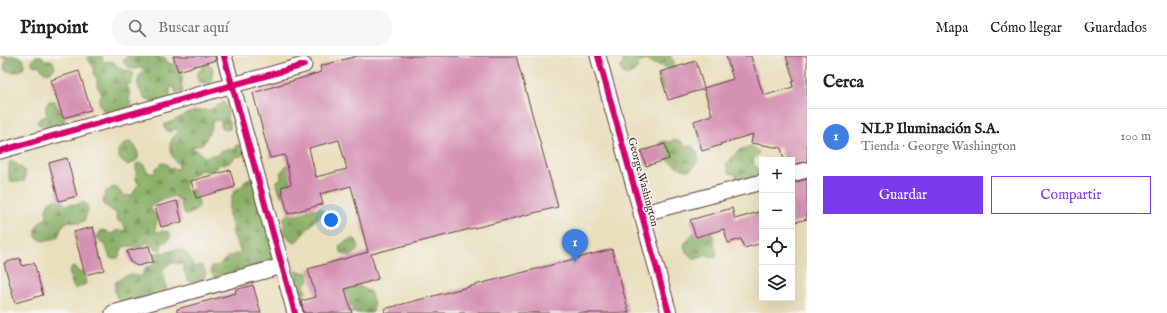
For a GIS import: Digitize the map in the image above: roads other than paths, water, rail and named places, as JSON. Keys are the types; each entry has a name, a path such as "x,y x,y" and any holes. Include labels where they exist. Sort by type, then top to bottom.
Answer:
{"street":[{"path":"224,56 295,313"},
{"name":"George Washington","path":"598,56 669,313"},
{"path":"0,151 304,65"},
{"path":"795,173 807,170"},
{"path":"641,214 759,183"},
{"path":"113,313 282,266"}],"place":[{"name":"NLP Iluminación S.A.","path":"575,262"}]}
